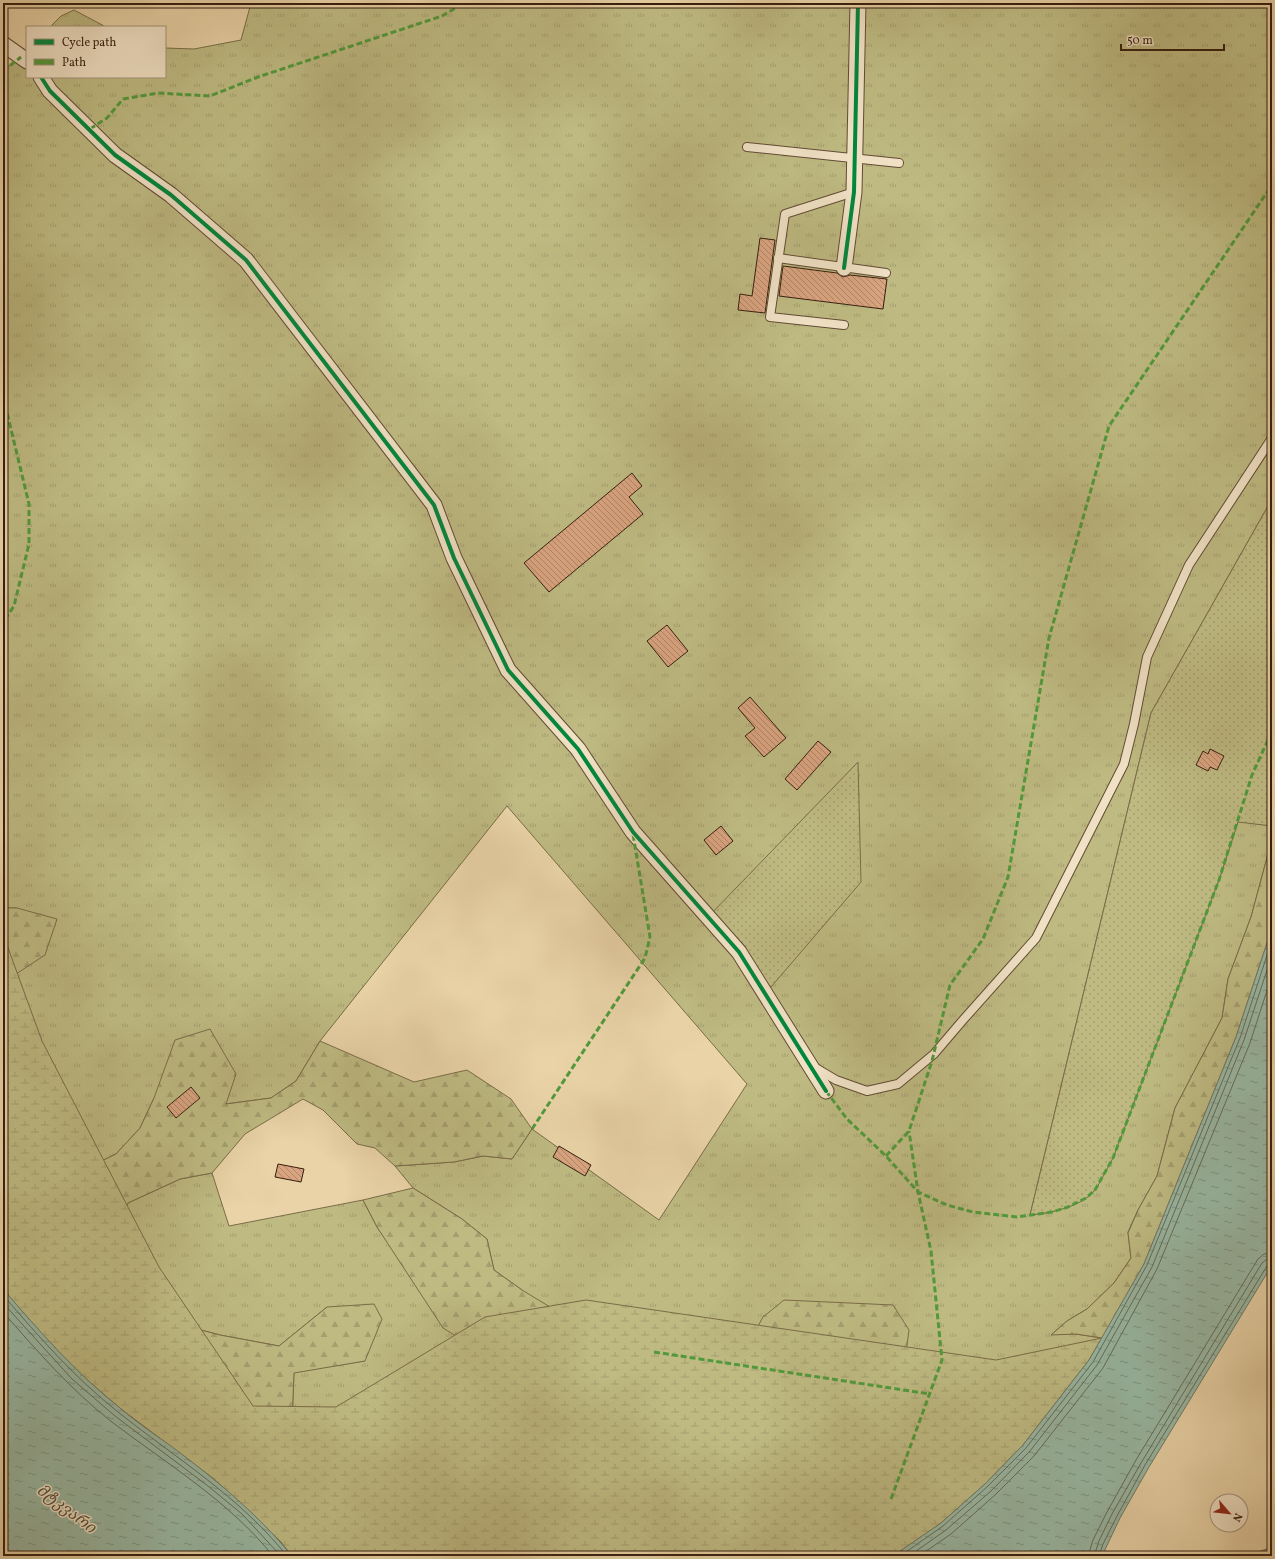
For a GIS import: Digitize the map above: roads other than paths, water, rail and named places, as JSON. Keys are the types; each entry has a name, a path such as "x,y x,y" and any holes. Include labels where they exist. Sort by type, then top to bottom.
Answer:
{"street":[{"path":"844,268 854,192 858,3"},
{"path":"3,44 26,60"},
{"path":"42,78 50,91 115,155 171,195 246,260 434,505 454,558 508,670 578,749 633,832 739,952 826,1092"}],"lane":[{"path":"747,148 899,163"},
{"path":"844,324 770,317 785,214 854,192"},
{"path":"778,258 886,273"},
{"path":"806,1062 836,1080 867,1091 898,1084 934,1054 962,1020 1036,938 1071,866 1124,764 1134,724 1147,657 1189,565 1272,438"}],"water":[{"path":"1272,928 1272,1265 1149,1467 1120,1518 1102,1556 893,1556 941,1523 985,1484 1023,1445 1089,1360 1144,1264 1236,1037"},
{"name":"მტკვარი","path":"3,1289 88,1381 132,1418 187,1458 235,1497 265,1525 292,1556 3,1556"},
{"path":"1272,1547 1272,1556 1246,1556"}]}
